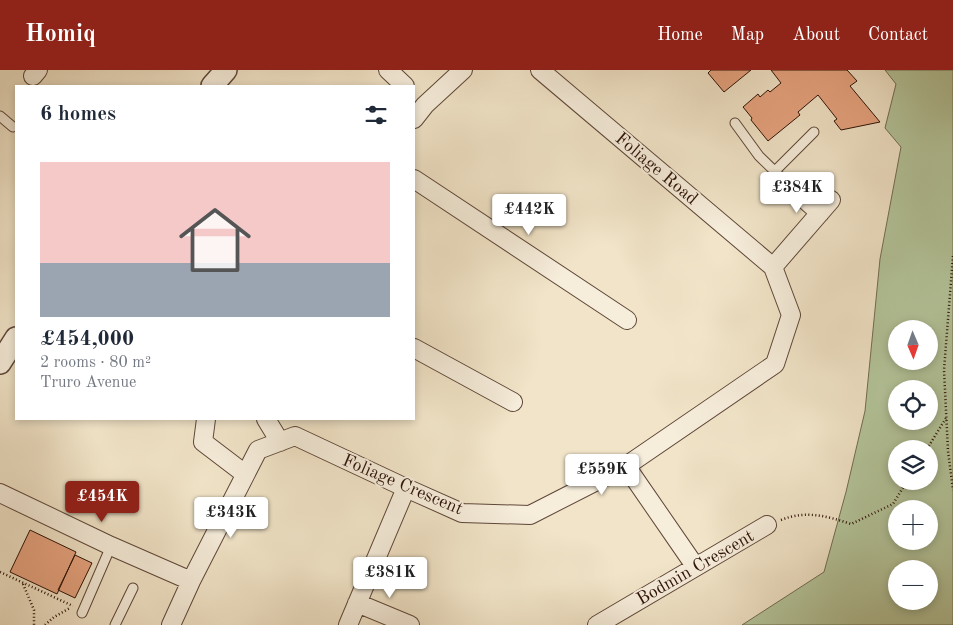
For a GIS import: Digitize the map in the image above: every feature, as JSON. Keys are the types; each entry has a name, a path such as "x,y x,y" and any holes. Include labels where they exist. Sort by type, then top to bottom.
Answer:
{"street":[{"path":"388,70 404,85"},
{"path":"415,115 419,100 463,70"},
{"name":"Foliage Road","path":"540,70 773,267"},
{"path":"415,180 627,320"},
{"path":"773,267 826,207 794,190"},
{"name":"Foliage Crescent","path":"171,625 191,581 258,450 295,436 462,513 530,516 626,466 775,364 791,315 773,267"},
{"path":"0,363 15,340"},
{"path":"415,349 514,402"},
{"path":"206,420 203,442 246,474"},
{"path":"267,420 280,442"},
{"path":"626,466 695,566"},
{"path":"348,625 406,488"},
{"path":"0,493 111,546 191,581"},
{"name":"Bodmin Crescent","path":"597,625 768,525"},
{"path":"358,603 410,625"}],"lane":[{"path":"0,116 13,127"},
{"path":"735,123 759,156 794,190"},
{"path":"774,172 814,132"},
{"path":"82,613 111,546"},
{"path":"115,625 132,588"}],"path":[{"path":"953,256 944,370 948,451 953,490"},
{"path":"932,440 946,417"},
{"path":"768,525 793,515 824,516 851,524 892,504 901,490"},
{"path":"0,572 73,606 82,613"},
{"path":"22,582 34,610 34,625"},
{"path":"45,625 54,617 73,606"}],"green space":[{"path":"885,70 953,70 953,625 742,625 824,572 846,492 865,411 880,259 901,147 885,128 896,84"}],"building":[{"path":"711,70 751,70 724,92 708,73"},
{"path":"771,70 847,70 857,81 850,86 880,122 841,130 834,121 837,119 818,95 798,112 800,115 768,141 743,107 758,94 760,97 781,83"},
{"path":"30,530 76,552 57,594 10,572"},
{"path":"75,555 92,563 75,598 58,590"}]}
